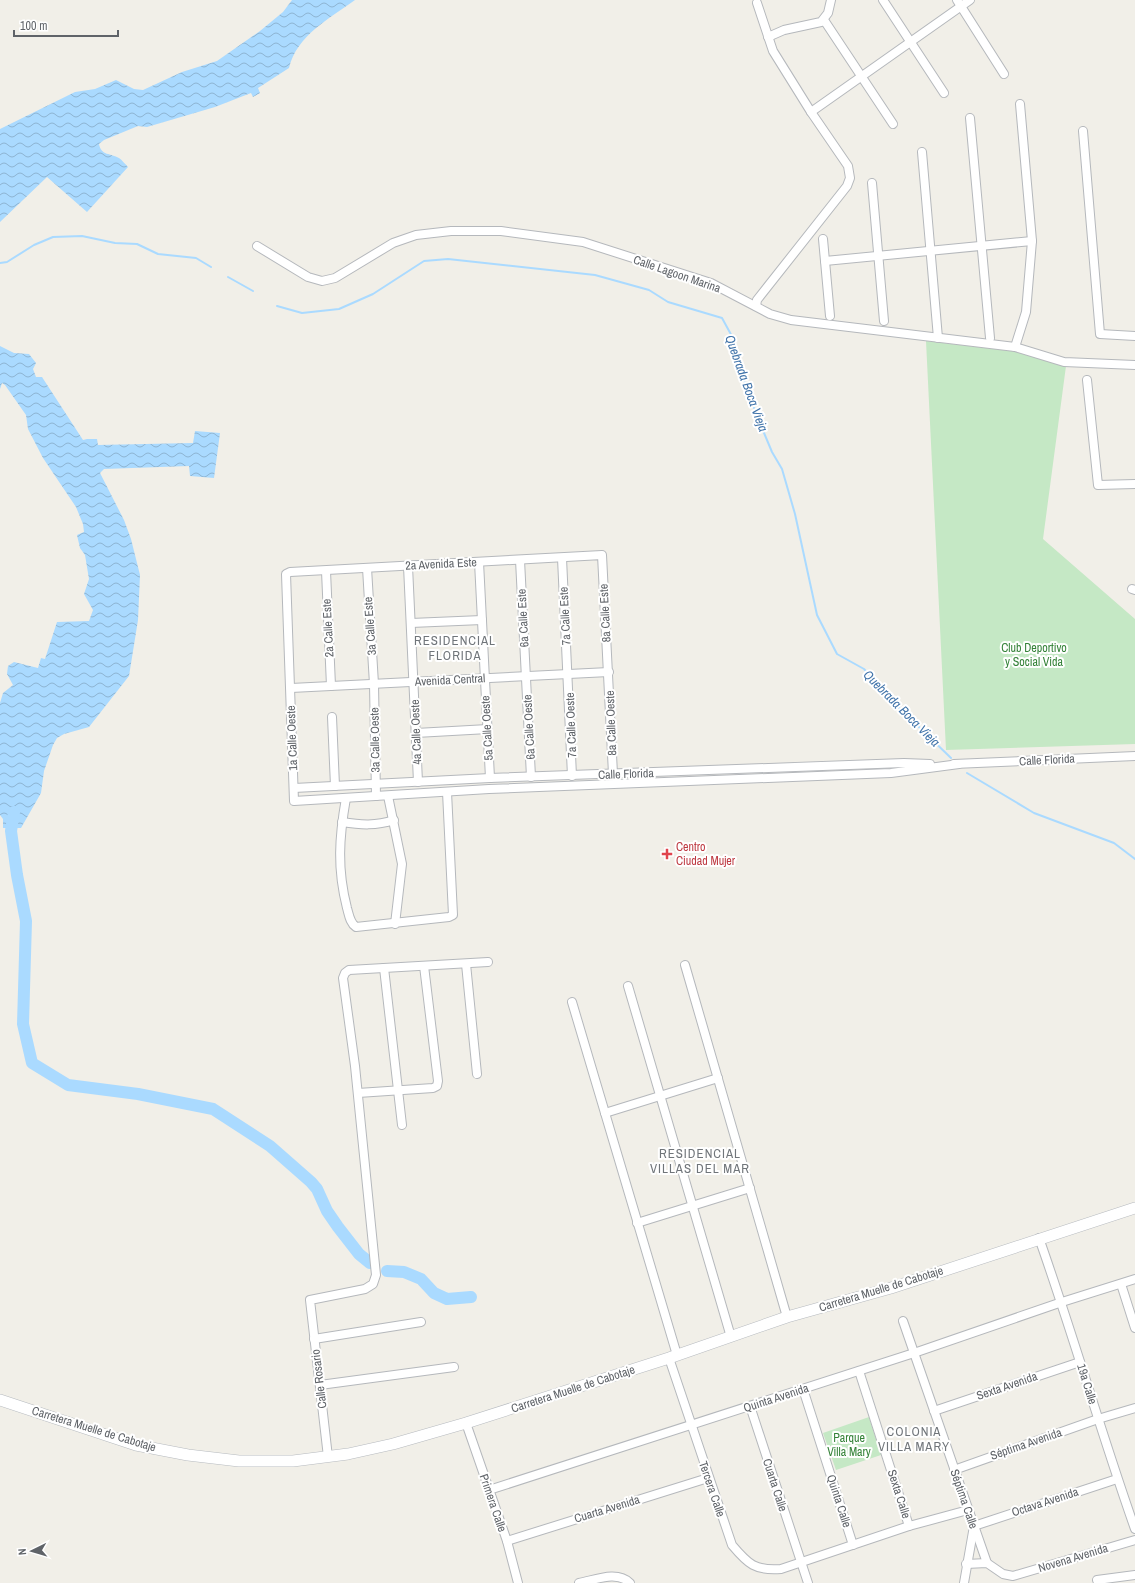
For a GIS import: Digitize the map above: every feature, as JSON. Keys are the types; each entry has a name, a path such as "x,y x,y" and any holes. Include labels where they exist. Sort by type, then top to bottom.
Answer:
{"main road":[{"name":"Carretera Muelle de Cabotaje","path":"0,1400 136,1445 188,1455 239,1461 293,1461 328,1457 393,1444 466,1423 731,1337 787,1317 891,1288 1039,1238 1135,1208"}],"street":[{"path":"768,38 784,30 813,25 824,20 828,13 831,0"},
{"path":"883,0 944,93"},
{"path":"810,112 910,42 959,3 970,0"},
{"path":"756,306 757,300 849,182 850,174 848,166 810,112 773,51 757,3"},
{"path":"959,3 1004,74"},
{"path":"824,20 892,124"},
{"path":"1015,347 1026,312 1032,241 1020,104"},
{"path":"970,118 990,338"},
{"path":"1084,131 1100,334 1135,336"},
{"path":"922,152 938,338"},
{"path":"872,183 884,321"},
{"name":"Calle Lagoon Marina","path":"257,246 308,277 322,281 335,278 393,243 416,235 451,231 501,231 583,242 711,283 770,314 791,320 1015,347 1064,362 1135,365"},
{"path":"823,238 830,316"},
{"path":"825,261 1032,241"},
{"path":"1087,380 1098,484 1135,484"},
{"name":"2a Avenida Este","path":"285,579 286,574 290,572 602,555"},
{"name":"8a Calle Este","path":"602,555 609,672"},
{"name":"7a Calle Este","path":"562,558 569,674"},
{"name":"6a Calle Este","path":"520,560 526,676"},
{"name":"5a Calle Oeste","path":"479,562 490,778"},
{"name":"4a Calle Oeste","path":"408,566 418,782"},
{"name":"3a Calle Este","path":"367,568 374,684"},
{"name":"2a Calle Este","path":"326,571 331,686"},
{"name":"1a Calle Oeste","path":"285,579 291,688 294,801"},
{"path":"411,623 482,620"},
{"name":"Avenida Central","path":"291,688 609,672"},
{"name":"8a Calle Oeste","path":"609,672 613,774"},
{"name":"7a Calle Oeste","path":"569,674 572,776"},
{"name":"6a Calle Oeste","path":"526,676 531,777"},
{"name":"3a Calle Oeste","path":"374,684 376,796"},
{"path":"332,717 334,786"},
{"path":"416,733 488,729"},
{"name":"Calle Florida","path":"294,788 490,778 904,763 959,764 1135,756"},
{"name":"Calle Florida","path":"294,801 447,792 891,773 959,764"},
{"path":"346,798 339,857 342,888 353,924 356,927 395,924 449,917 453,915 447,792"},
{"path":"388,796 402,864 395,924"},
{"path":"342,822 364,826 379,825 394,820"},
{"path":"424,966 438,1081 437,1086 433,1088 358,1093 343,978 345,972 350,970 488,962"},
{"path":"466,964 478,1074"},
{"path":"685,965 787,1317"},
{"path":"384,968 402,1125"},
{"path":"628,986 731,1337"},
{"name":"Tercera Calle","path":"572,1002 638,1223 691,1425 732,1545 746,1562 766,1570 781,1569 909,1526 968,1510"},
{"path":"605,1113 661,1097 718,1078"},
{"name":"Calle Rosario","path":"328,1457 310,1300 365,1289 373,1284 376,1276 358,1093"},
{"path":"638,1223 750,1188"},
{"name":"19a Calle","path":"1039,1238 1062,1302 1117,1479 1135,1529"},
{"name":"Quinta Avenida","path":"489,1490 859,1371 1062,1302 1135,1279"},
{"path":"1121,1284 1135,1328"},
{"path":"314,1339 421,1322"},
{"name":"Séptima Calle","path":"903,1322 987,1563"},
{"name":"Sexta Avenida","path":"934,1411 1080,1362"},
{"path":"320,1384 454,1367"},
{"name":"Sexta Calle","path":"859,1371 909,1526"},
{"name":"Quinta Calle","path":"803,1389 853,1545"},
{"name":"Cuarta Calle","path":"750,1406 808,1583"},
{"name":"Séptima Avenida","path":"954,1470 1098,1419 1135,1408"},
{"name":"Primera Calle","path":"466,1423 507,1541 518,1583"},
{"name":"Cuarta Avenida","path":"507,1541 708,1478"},
{"name":"Octava Avenida","path":"974,1526 1117,1479"},
{"path":"964,1583 966,1564 974,1526"},
{"name":"Novena Avenida","path":"987,1563 1002,1574 1013,1576 1135,1540"},
{"path":"966,1564 987,1563"},
{"path":"1097,1580 1135,1575"},
{"path":"579,1583 612,1576 627,1580"}],"green space":[{"name":"Club Deportivo y Social Vida","path":"926,341 1020,352 1066,366 1043,539 1135,619 1135,744 946,750"},
{"name":"Parque Villa Mary","path":"869,1417 881,1455 836,1470 823,1433"}],"water":[{"path":"292,0 355,0 315,29 299,46 293,56 289,68 258,88 260,93 253,97 251,93 215,107 147,127 138,126 104,140 99,144 102,151 116,156 128,167 87,212 47,177 0,222 0,129 75,92 95,89 116,80 134,89 143,90 182,72 217,61 260,31 283,12"},
{"path":"0,346 14,353 29,354 36,363 33,369 36,377 42,377 83,440 97,439 98,445 193,443 195,431 220,433 214,478 190,476 189,466 104,469 100,473 124,520 131,539 140,575 138,620 129,676 89,727 64,734 57,738 44,771 41,793 21,828 3,828 3,819 0,815 0,703 3,693 13,685 7,674 8,666 14,662 38,668 41,658 45,659 57,622 89,621 93,610 84,594 89,579 85,555 80,548 77,535 84,532 83,524 76,507 43,458 28,429 26,415 5,385 2,383 0,389"}],"waterway":[{"name":"Quebrada Boca Vieja","path":"0,263 7,262 34,245 53,237 82,236 115,243 137,244 158,254 196,258 211,267"},
{"name":"Quebrada Boca Vieja","path":"277,306 302,313 339,309 373,294 424,261 448,259 595,275 649,290 668,302 722,318 734,340 745,384 759,421 772,452 782,469 795,514 817,615 837,654 864,669 892,701 951,758"},
{"name":"Quebrada Boca Vieja","path":"228,277 253,291"},
{"name":"Quebrada Boca Vieja","path":"967,773 1034,813 1114,843 1135,859"},
{"path":"14,812 11,831 17,875 26,921 23,1024 32,1063 68,1085 138,1094 213,1109 270,1146 311,1182 317,1189 327,1211 338,1227 359,1254 370,1263"},
{"path":"387,1271 404,1272 421,1279 434,1293 447,1299 471,1297"}],"place":[{"name":"Centro Ciudad Mujer","path":"667,854"}],"district":[{"name":"RESIDENCIAL FLORIDA","path":"455,648"},
{"name":"RESIDENCIAL VILLAS DEL MAR","path":"700,1160"},
{"name":"COLONIA VILLA MARY","path":"914,1438"}]}
